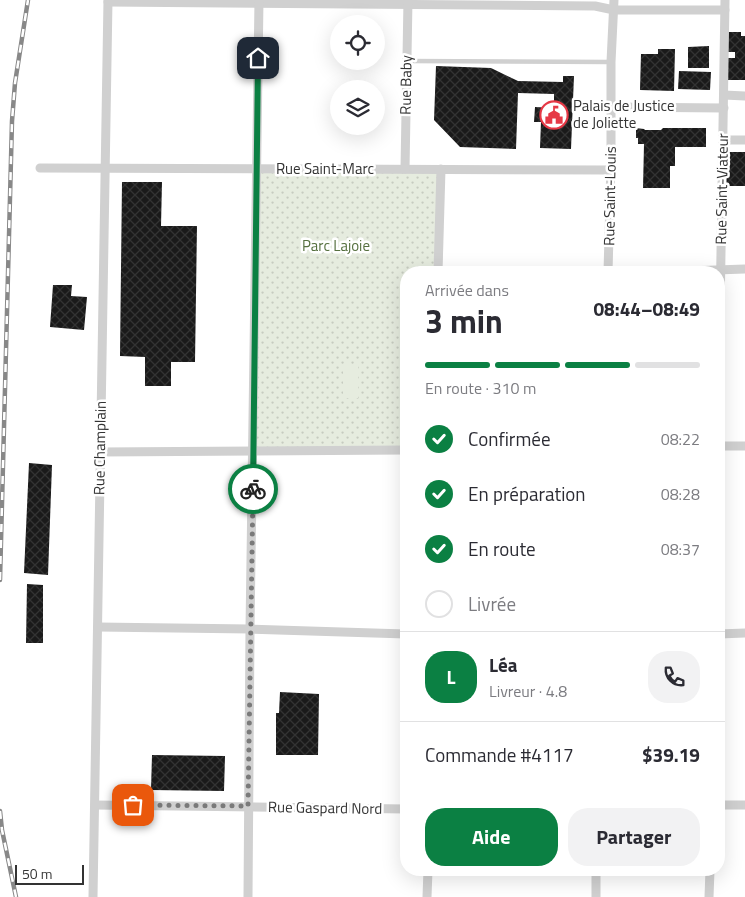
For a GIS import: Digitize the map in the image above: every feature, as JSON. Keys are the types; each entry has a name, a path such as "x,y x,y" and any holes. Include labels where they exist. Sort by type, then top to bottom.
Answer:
{"street":[{"name":"Rue Saint-Louis","path":"608,266 611,62 614,0"},
{"name":"Rue Saint-Viateur","path":"721,266 725,0"},
{"path":"108,1 517,3 595,6 614,10 725,10"},
{"name":"Rue Champlain","path":"93,897 108,1"},
{"path":"248,897 259,1"},
{"name":"Rue Baby","path":"406,169 408,2"},
{"path":"724,95 745,96"},
{"path":"611,107 724,108"},
{"path":"723,140 745,140"},
{"name":"Rue Saint-Marc","path":"40,168 610,170"},
{"path":"438,266 441,169"},
{"path":"725,270 745,269"},
{"path":"725,446 745,446"},
{"path":"100,452 400,450"},
{"path":"98,627 400,634"},
{"path":"725,634 745,633"},
{"name":"Rue Gaspard Nord","path":"95,805 400,809"},
{"path":"725,805 745,805"},
{"path":"427,897 428,876"},
{"path":"596,876 596,897"},
{"path":"710,876 710,897"}],"lane":[{"path":"407,61 611,62"}],"green space":[{"name":"Parc Lajoie","path":"257,169 441,169 442,266 400,266 400,450 253,450"},
{"path":"343,365 358,365 358,398 343,398"}],"building":[{"path":"728,32 741,32 741,36 745,36 745,80 727,80 727,58 735,58 735,52 728,52"},
{"path":"709,46 709,68 688,68 688,47"},
{"path":"658,49 675,49 674,91 640,90 641,54 658,54"},
{"path":"436,66 491,68 518,81 563,82 563,76 574,76 571,149 540,148 541,122 534,122 535,107 554,108 554,94 518,93 516,149 460,147 434,120"},
{"path":"679,71 711,72 710,90 678,89"},
{"path":"636,128 661,130 663,128 706,128 706,147 675,147 675,166 670,166 670,188 643,188 644,144 638,144"},
{"path":"725,152 745,152 745,186 724,186"},
{"path":"122,182 162,182 161,226 197,226 195,362 171,362 171,386 145,386 145,357 120,356"},
{"path":"53,285 72,285 71,296 87,297 84,330 50,327"},
{"path":"29,463 52,465 48,575 24,573"},
{"path":"27,584 43,585 43,643 26,643"},
{"path":"280,692 319,694 318,755 276,755 276,713 279,713"},
{"path":"152,755 225,756 224,791 151,790"}],"railway":[{"path":"0,580 12,121 15,83 28,0"},
{"path":"0,811 2,830 16,897"}],"way so far":[{"path":"133,805 248,806 253,489"}],"place":[{"name":"Palais de Justice de Joliette","path":"554,115"}],"route":[{"path":"253,489 258,58"}]}
